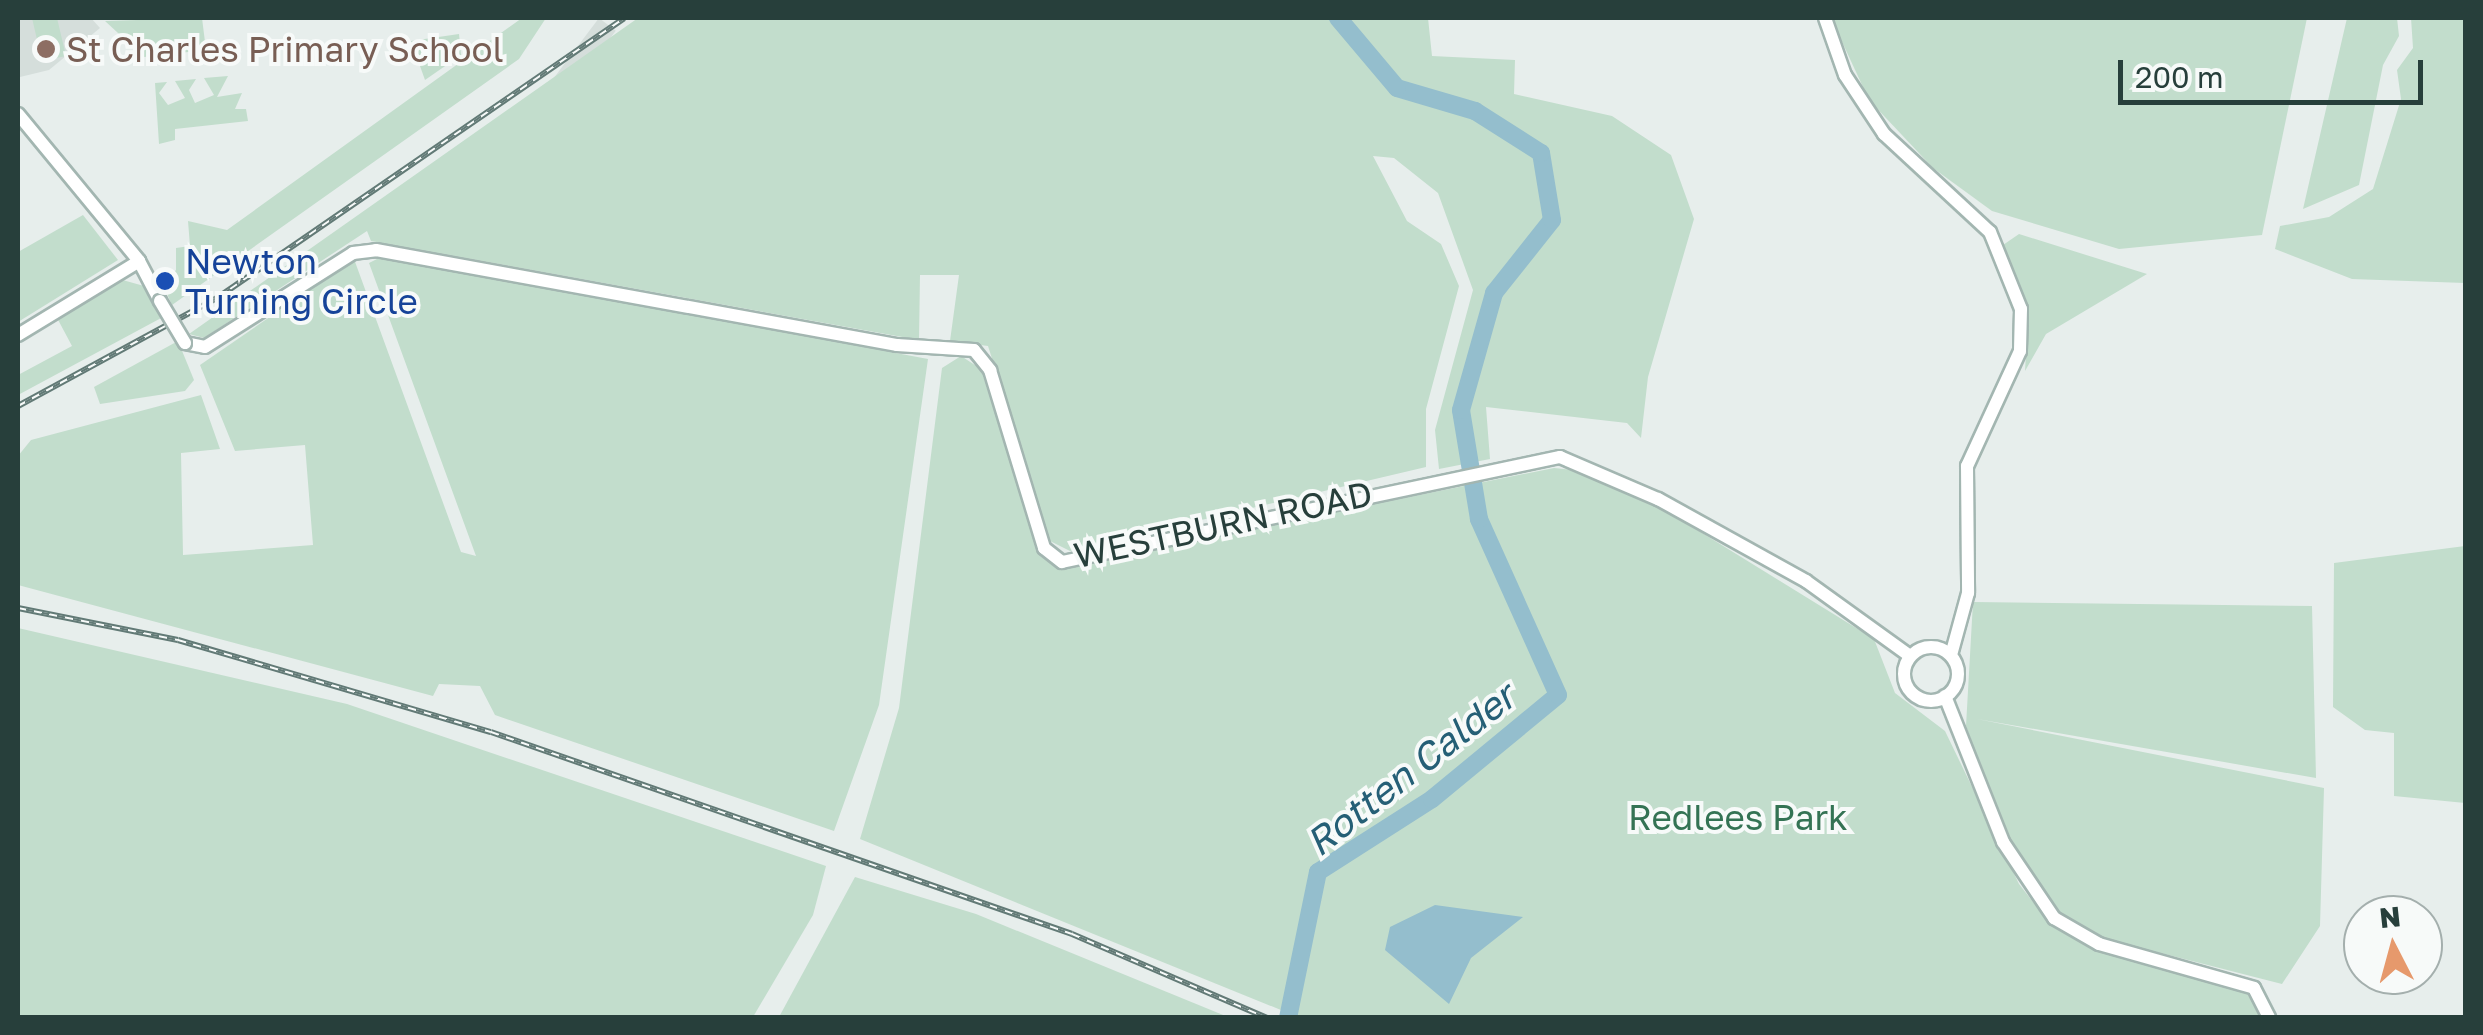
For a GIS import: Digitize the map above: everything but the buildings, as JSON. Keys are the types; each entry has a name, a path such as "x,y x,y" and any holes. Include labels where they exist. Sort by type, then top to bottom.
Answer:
{"street":[{"path":"1825,18 1844,75 1884,134 1990,232 2020,309 2020,351 1967,466 1968,592 1951,655 1958,680 1946,696"},
{"path":"18,114 34,139 138,261 18,335"},
{"path":"18,131 34,139"},
{"name":"WESTBURN ROAD","path":"138,261 185,343 205,347 353,253 376,250 897,345 974,350 990,370 1044,548 1062,562 1507,463 1586,464 1851,608 1910,656"},
{"path":"1946,696 1910,691 1910,656 1935,646 1951,655"},
{"path":"1946,696 2003,842 2049,914 2090,940 2254,988 2270,1018"}],"shaded area":[{"name":"St Charles Primary School","path":"18,18 91,18 100,28 49,70 20,77"},
{"path":"599,18 616,31 414,299 397,286"}],"green space":[{"path":"32,18 57,18 66,56 42,61"},
{"path":"202,18 206,50 144,57 105,21"},
{"path":"522,18 546,18 519,59 172,305 163,285 176,270 176,248 190,246 188,221 227,230"},
{"path":"638,18 1428,18 1432,56 1515,60 1514,94 1612,116 1671,155 1694,219 1648,377 1641,438 1627,423 1486,407 1490,459 1439,469 1435,430 1473,290 1438,193 1394,158 1373,156 1407,221 1441,244 1459,286 1426,409 1426,467 1070,551 1050,541 988,346 950,341 959,275 920,275 919,340 371,241 367,231 204,338 189,334"},
{"path":"1831,18 2307,18 2262,235 2119,249 1992,211 1933,168 1869,100"},
{"path":"2347,18 2397,18 2399,36 2383,65 2359,185 2303,209"},
{"path":"2411,18 2465,18 2465,283 2352,279 2275,249 2280,226 2329,217 2373,189 2401,99 2397,70 2413,48"},
{"path":"459,34 461,55 425,80 411,41"},
{"path":"228,76 217,97 242,93 235,109 246,109 248,121 175,129 175,140 159,144 155,83 167,82 159,93 168,105 185,98 175,81 196,79 189,90 195,103 214,95 204,78"},
{"path":"83,215 118,260 18,322 18,252"},
{"path":"2019,234 2147,274 2046,334 2025,371 2028,321 2003,245"},
{"path":"381,257 928,359 879,705 834,831 495,715 480,686 439,684 433,696 18,585 18,456 31,440 201,395 220,449 181,453 183,555 313,545 305,445 235,451 200,365 354,259 461,552 476,556 369,263"},
{"path":"119,279 144,286 163,317 18,395 18,375 72,346 56,316"},
{"path":"178,341 194,380 185,391 100,404 94,387"},
{"name":"Redlees Park","path":"961,356 981,369 1038,551 1060,567 1554,468 1584,471 1673,515 1874,639 1895,693 1945,731 2019,884 2051,925 2108,953 2245,991 2263,1017 1298,1017 860,839 899,708 942,368"},
{"path":"2465,546 2465,803 2394,796 2394,733 2365,730 2333,707 2334,563"},
{"path":"1973,602 2312,606 2316,778 1977,719 2324,788 2320,926 2282,984 2102,938 2054,909 2008,839 1966,726"},
{"path":"18,628 347,704 826,866 813,915 753,1017 18,1017"},
{"path":"855,877 976,914 1228,1017 779,1017"}],"water":[{"path":"1435,905 1523,917 1471,958 1449,1004 1385,950 1390,927"}],"waterway":[{"name":"Rotten Calder","path":"1288,1018 1318,872 1432,799 1558,695 1479,519 1461,410 1494,293 1552,220 1541,153 1475,111 1397,88 1338,18"}],"railway":[{"path":"18,406 217,298 624,18"},
{"path":"18,608 178,640 491,732 1072,934 1267,1018"}],"place":[{"name":"St Charles Primary School","path":"46,49"},
{"name":"Newton Turning Circle","path":"165,281"}]}
